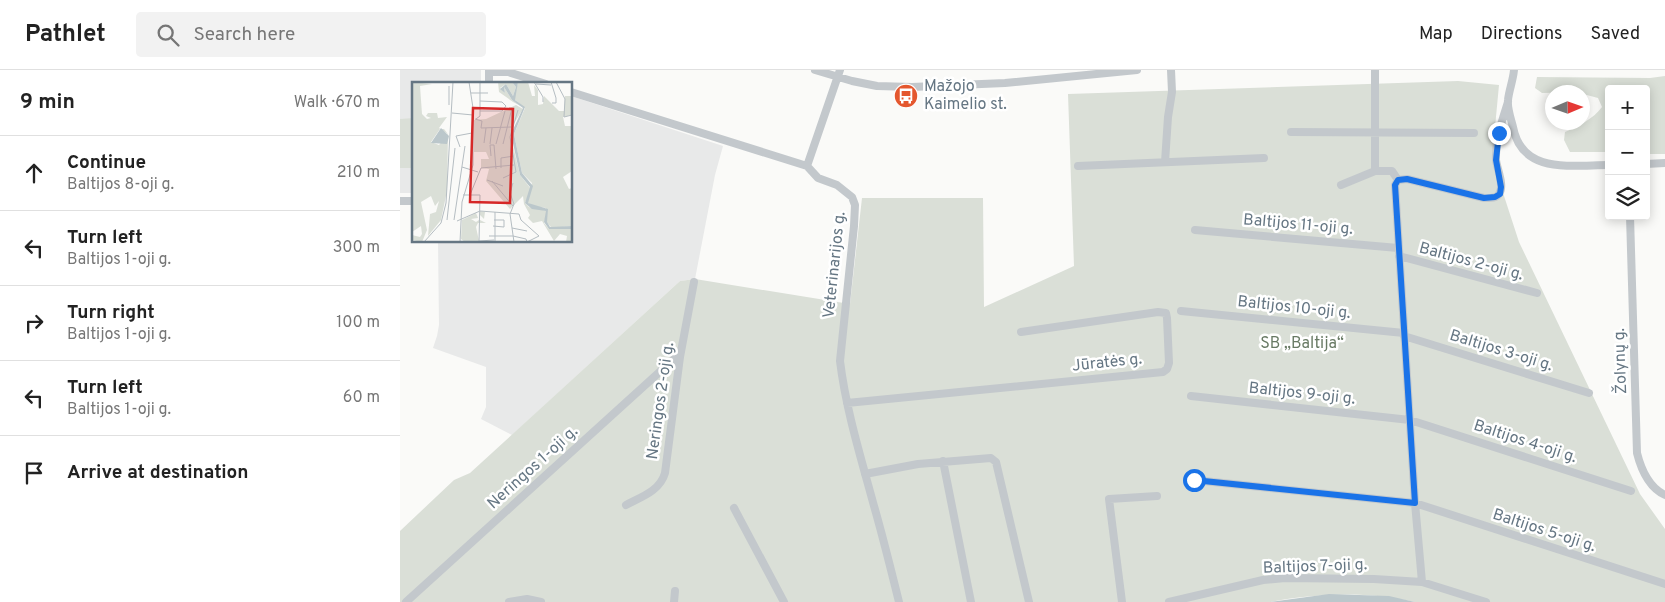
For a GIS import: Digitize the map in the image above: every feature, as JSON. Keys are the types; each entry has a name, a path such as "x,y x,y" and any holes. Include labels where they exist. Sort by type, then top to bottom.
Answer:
{"street":[{"path":"816,70 838,73 877,86 927,87 1005,83 1137,70"},
{"path":"1165,162 1169,104 1172,92 1172,70"},
{"path":"1375,70 1375,171"},
{"path":"1398,180 1407,179 1484,198 1495,197 1500,194 1501,187 1496,160 1497,145 1513,82 1514,70"},
{"path":"489,71 508,72 540,82"},
{"path":"807,166 838,73"},
{"name":"Veterinarijos g.","path":"572,92 807,166 818,178 837,185 847,191 852,197 855,205 840,361 847,403 899,602"},
{"path":"1508,102 1517,142 1523,151 1532,158 1552,165 1605,165"},
{"path":"1291,132 1474,133"},
{"path":"1078,166 1264,158"},
{"path":"1650,164 1665,163"},
{"path":"1341,185 1375,171 1392,171 1398,180 1395,192 1398,248 1422,582"},
{"name":"Žolynų g.","path":"1630,220 1637,453 1646,478 1665,495"},
{"name":"Baltijos 11-oji g.","path":"1195,230 1398,248"},
{"name":"Baltijos 2-oji g.","path":"1399,256 1537,294"},
{"name":"Neringos 2-oji g.","path":"626,505 657,488 665,474 680,357 694,282"},
{"name":"Baltijos 10-oji g.","path":"1181,311 1404,334"},
{"name":"Jūratės g.","path":"847,403 1163,372 1170,363 1166,313 1158,312 1021,332"},
{"name":"Baltijos 3-oji g.","path":"1404,334 1589,393"},
{"name":"Neringos 1-oji g.","path":"406,602 675,358 680,357"},
{"name":"Baltijos 9-oji g.","path":"1191,396 1410,420"},
{"name":"Baltijos 4-oji g.","path":"1410,420 1631,491"},
{"path":"865,474 943,461 991,458 996,462 1029,602"},
{"path":"943,461 970,602"},
{"name":"Baltijos 5-oji g.","path":"1194,480 1415,503 1665,584"},
{"path":"1122,602 1109,500 1157,496"},
{"path":"734,508 784,602"},
{"name":"Baltijos 7-oji g.","path":"1169,602 1276,579 1374,579 1422,582 1486,602"},
{"path":"674,602 675,591"},
{"path":"509,602 527,599 541,602"}],"shaded area":[{"path":"400,70 481,70 481,82 412,82 412,193 400,193"},
{"path":"572,96 723,146 715,175 695,279 680,281 512,435 481,419 486,407 486,367 433,348 439,325 438,242 572,242"},
{"path":"1329,594 1389,596 1415,602 1270,602"}],"green space":[{"path":"1665,76 1665,154 1650,154 1650,85 1605,85 1605,152 1570,152 1564,140 1565,132 1569,130 1590,130 1590,118 1602,107 1598,98 1590,96 1590,85 1545,85 1545,93 1535,88 1537,77 1650,78"},
{"name":"SB „Baltija“","path":"1458,81 1499,85 1492,159 1519,242 1640,494 1665,529 1665,602 1415,602 1379,596 1342,594 1270,602 400,602 400,531 454,480 470,473 680,281 695,279 850,304 862,198 983,198 984,307 1074,266 1068,94"},
{"path":"412,118 412,168 400,168 400,119"}],"place":[{"name":"Mažojo Kaimelio st.","path":"906,96"}],"route":[{"path":"1194,480 1415,503 1395,185 1398,180 1407,179 1484,198 1495,197 1500,194 1501,187 1496,160 1499,133"}]}
